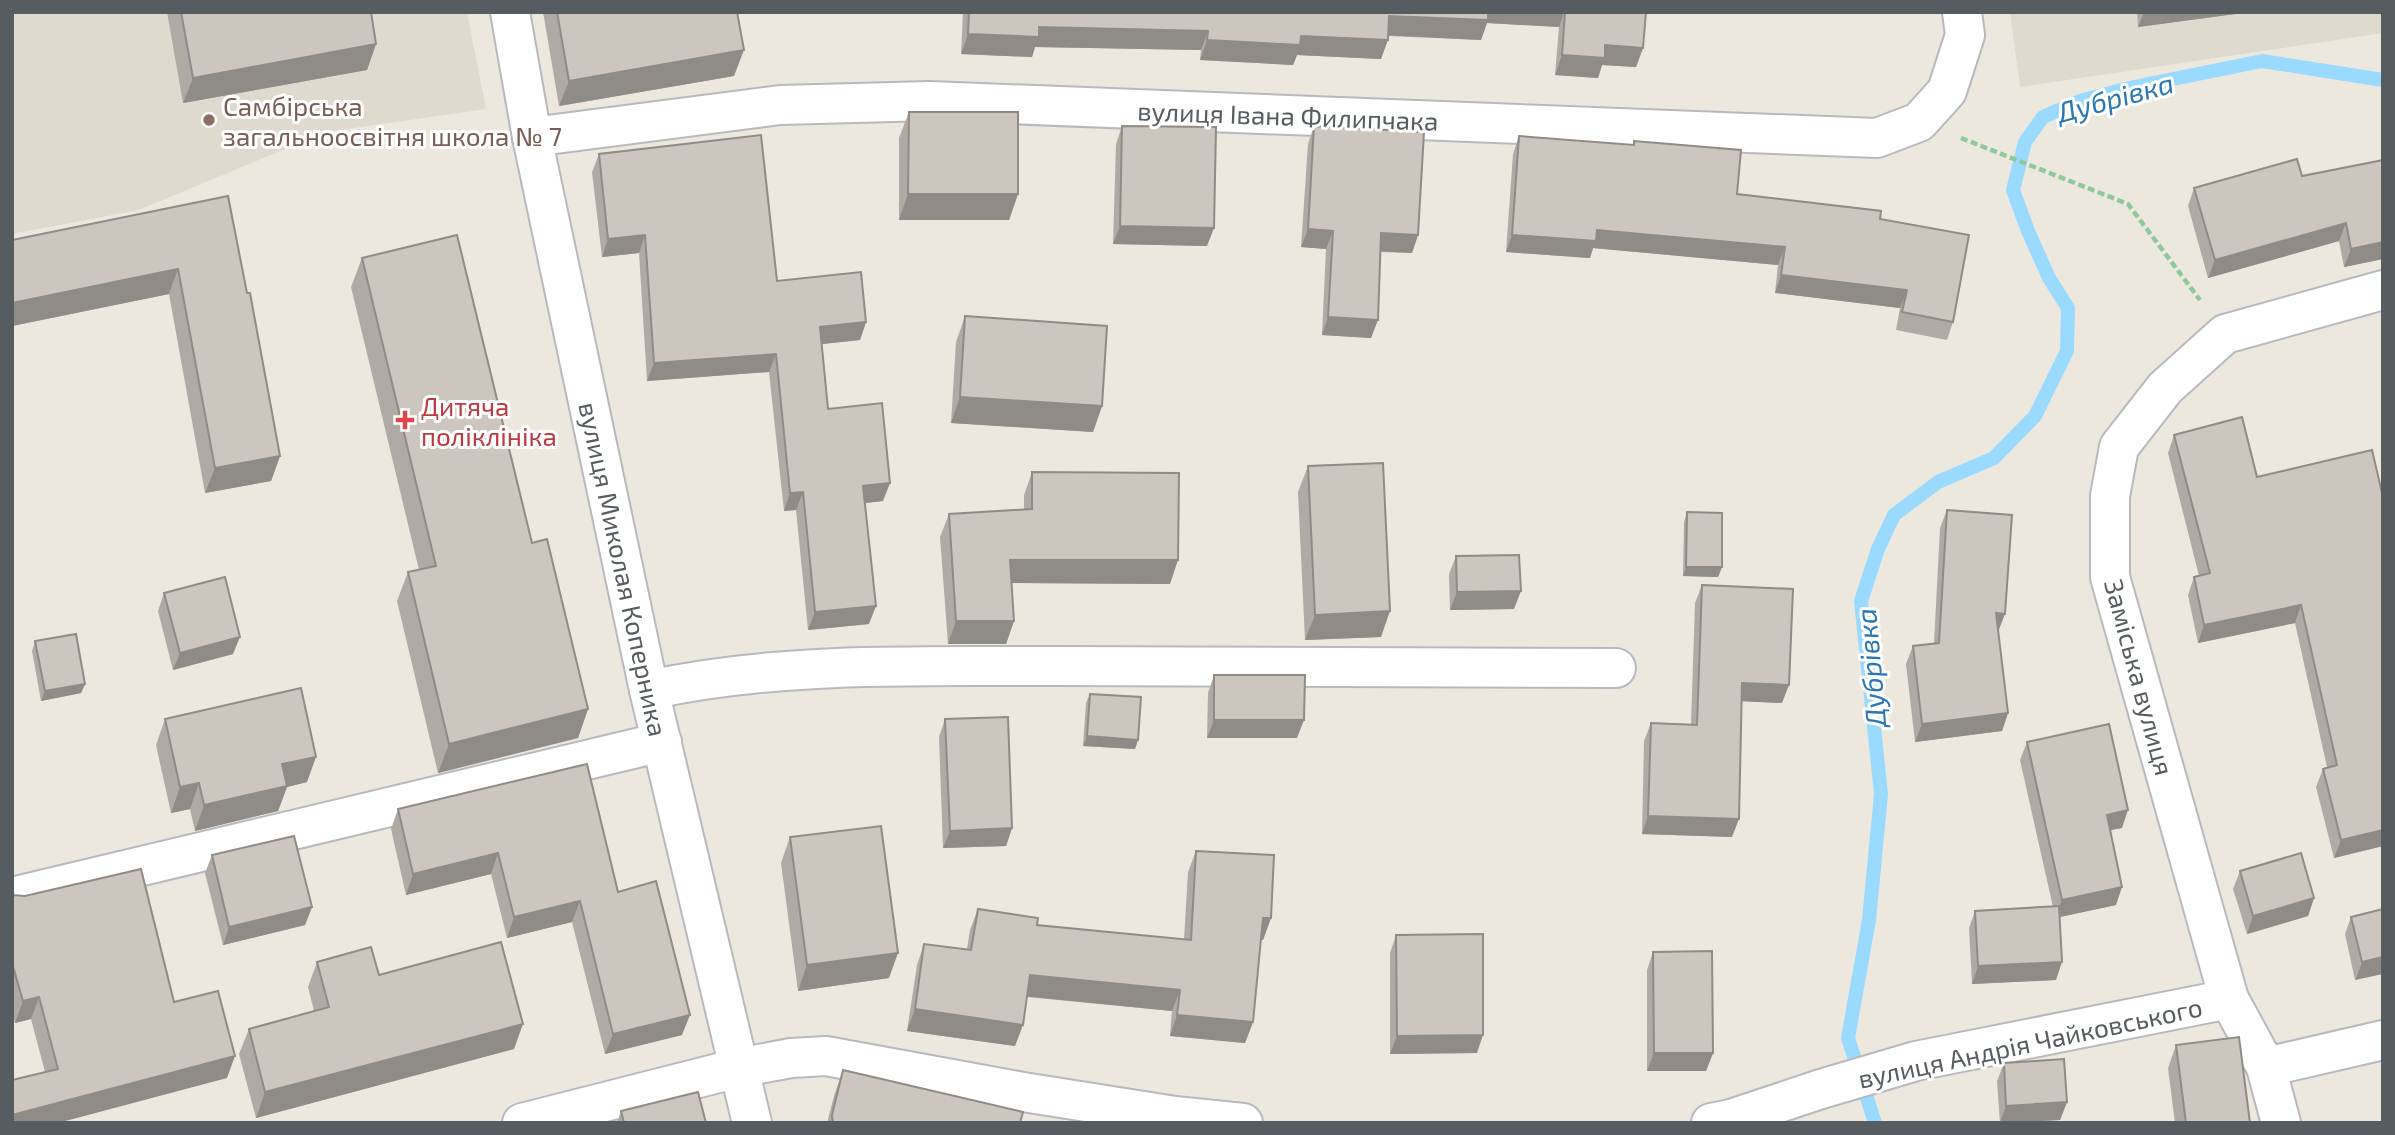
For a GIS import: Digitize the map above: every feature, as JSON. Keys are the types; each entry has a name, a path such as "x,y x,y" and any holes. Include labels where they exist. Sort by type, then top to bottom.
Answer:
{"street":[{"name":"вулиця Миколая Коперника","path":"510,12 532,137 649,690 752,1123"},
{"name":"вулиця Івана Филипчака","path":"532,137 780,105 930,100 1877,138 1919,122 1947,91 1965,35 1962,12"},
{"name":"Заміська вулиця","path":"2281,1123 2266,1067 2229,999 2110,577 2110,496 2119,447 2165,388 2225,334 2383,290"},
{"path":"649,690 700,679 751,673 892,667 1377,665 1616,668"},
{"path":"12,897 662,742"},
{"name":"вулиця Андрія Чайковського","path":"1711,1123 1916,1061 2229,999"},
{"path":"2266,1067 2383,1040"},
{"path":"522,1123 738,1068 791,1058 826,1056 1023,1092 1175,1116 1243,1123"}],"path":[{"path":"1992,151 2128,204 2225,334"}],"shaded area":[{"name":"Самбірська загальноосвітня школа № 7","path":"12,12 467,12 486,109 326,132 139,210 12,234"},
{"path":"2010,12 2383,12 2383,33 2020,87"}],"building":[{"path":"181,12 371,12 376,44 193,78"},
{"path":"557,12 737,12 744,50 569,81"},
{"path":"969,12 1488,12 1488,20 1389,16 1388,40 1301,36 1300,45 1207,40 1208,31 1039,27 1039,37 968,34"},
{"path":"1565,12 1646,12 1643,48 1605,45 1605,58 1562,55"},
{"path":"909,112 1018,112 1018,194 908,194"},
{"path":"1122,126 1216,127 1214,228 1120,226"},
{"path":"1314,126 1424,132 1418,235 1381,233 1378,320 1328,317 1333,231 1308,229"},
{"path":"761,135 777,281 861,272 866,322 820,327 828,409 882,403 890,483 863,486 876,606 815,612 803,492 790,493 776,354 654,363 645,235 608,239 599,154"},
{"path":"1519,136 1634,145 1634,141 1741,150 1737,194 1881,211 1880,219 1969,235 1953,322 1902,312 1907,290 1781,275 1785,247 1597,230 1596,241 1512,235"},
{"path":"2297,159 2302,176 2383,160 2383,242 2351,249 2346,223 2215,260 2194,188"},
{"path":"228,196 247,293 250,293 280,456 215,468 178,269 12,303 12,240"},
{"path":"457,235 532,543 547,539 588,709 449,744 408,572 436,566 362,258"},
{"path":"965,316 1107,326 1102,406 960,397"},
{"path":"2242,417 2257,477 2372,450 2383,497 2383,830 2341,840 2323,769 2337,765 2301,605 2204,625 2194,577 2210,573 2174,435"},
{"path":"1383,463 1390,611 1315,615 1308,466"},
{"path":"1032,472 1179,473 1178,560 1010,560 1014,621 956,621 949,514 1032,509"},
{"path":"1947,510 2012,515 2005,614 1996,613 2008,713 1922,724 1913,646 1939,643"},
{"path":"1687,512 1722,513 1722,567 1686,567"},
{"path":"1519,555 1521,591 1457,592 1456,556"},
{"path":"225,577 240,637 180,653 164,593"},
{"path":"1702,585 1793,589 1789,685 1742,683 1739,819 1648,816 1651,723 1697,725"},
{"path":"76,634 85,684 45,691 35,641"},
{"path":"1214,675 1305,675 1304,720 1214,720"},
{"path":"301,688 316,757 282,764 287,786 204,805 199,783 180,787 165,719"},
{"path":"1090,694 1141,697 1138,740 1087,736"},
{"path":"1008,717 1012,828 950,831 945,719"},
{"path":"2109,724 2128,810 2107,815 2122,887 2062,900 2027,742"},
{"path":"587,764 618,892 656,881 690,1015 613,1034 580,901 514,917 498,853 413,874 398,809"},
{"path":"881,826 898,953 807,965 790,837"},
{"path":"294,836 312,907 229,927 212,855"},
{"path":"1196,851 1274,855 1271,918 1263,918 1253,1022 1177,1015 1180,990 1030,975 1023,1025 915,1009 924,944 971,950 978,909 1038,918 1037,925 1191,940"},
{"path":"2301,853 2314,898 2253,916 2240,871"},
{"path":"141,869 174,1002 218,991 235,1056 12,1115 12,1080 58,1069 39,997 23,1001 12,963 12,895 25,896"},
{"path":"2059,906 2062,962 1978,966 1975,911"},
{"path":"2383,909 2383,957 2362,962 2351,917"},
{"path":"1483,934 1483,1035 1397,1036 1396,935"},
{"path":"501,942 523,1024 265,1092 249,1029 329,1007 317,962 371,947 379,975"},
{"path":"1712,951 1713,1053 1654,1053 1653,952"},
{"path":"2239,1037 2250,1123 2186,1123 2176,1045"},
{"path":"2064,1059 2067,1102 2006,1106 2004,1063"},
{"path":"843,1070 1023,1112 1020,1123 833,1123 832,1115"},
{"path":"698,1092 706,1123 624,1123 621,1111"}],"waterway":[{"name":"Дубрівка","path":"1875,1123 1848,1038 1869,920 1881,794 1861,601 1878,549 1894,515 1938,482 1994,458 2035,416 2067,351 2068,308 2049,278 2013,190 2025,142 2043,117 2080,101 2129,88 2262,61 2383,80"}],"place":[{"name":"Самбірська загальноосвітня школа № 7","path":"209,120"},
{"name":"Дитяча поліклініка","path":"405,420"}]}
